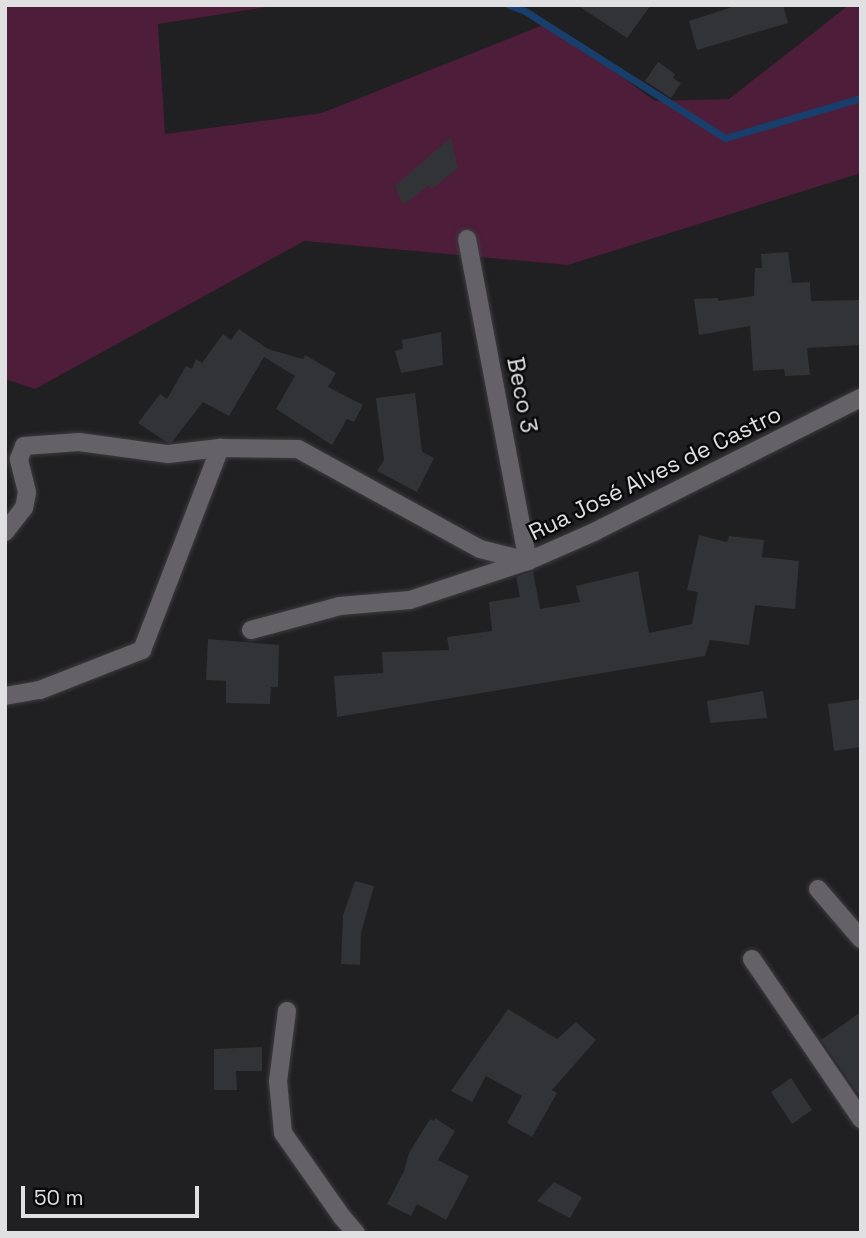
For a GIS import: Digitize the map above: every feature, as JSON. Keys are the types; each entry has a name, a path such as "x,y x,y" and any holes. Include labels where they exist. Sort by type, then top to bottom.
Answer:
{"street":[{"name":"Beco 3","path":"467,239 528,561"},
{"name":"Rua José Alves de Castro","path":"5,532 24,508 26,484 19,459 24,446 79,442 168,454 220,448 298,449 481,549 528,561 594,532 861,398"},
{"path":"5,696 40,690 142,650 220,448"},
{"path":"251,630 340,606 410,600 528,561"},
{"path":"818,889 861,939"},
{"path":"752,959 861,1119"},
{"path":"287,1011 278,1081 283,1133 356,1233"}],"shaded area":[{"path":"5,5 280,5 158,24 165,134 322,113 548,23 655,101 729,99 849,5 861,5 861,173 568,265 304,241 35,389 5,379"}],"building":[{"path":"577,5 651,5 627,38"},
{"path":"738,5 783,5 788,23 697,50 689,21"},
{"path":"658,62 675,74 673,78 681,83 671,98 645,81"},
{"path":"451,137 458,168 432,189 429,185 403,205 395,186"},
{"path":"788,252 792,283 810,282 811,301 861,300 861,345 807,348 810,375 785,376 784,369 753,371 750,326 699,335 694,299 718,298 718,301 754,296 755,268 762,268 761,254"},
{"path":"239,329 268,349 303,359 305,355 336,373 328,387 363,405 354,422 347,419 332,445 276,409 295,376 264,357 229,416 203,402 172,442 168,443 138,423 160,394 167,399 186,366 192,369 196,359 202,363 223,334 231,340"},
{"path":"441,332 443,365 401,373 395,351 403,349 402,340"},
{"path":"415,393 422,452 434,458 417,492 377,471 384,460 376,398"},
{"path":"699,535 727,542 729,536 764,540 762,557 799,561 795,609 755,605 749,645 710,640 705,656 337,717 334,676 383,673 382,652 449,650 447,637 492,631 489,602 520,597 516,577 533,571 540,609 580,602 576,586 638,571 649,633 692,624 698,592 687,590"},
{"path":"208,639 279,645 278,687 271,687 270,704 226,703 226,681 206,680"},
{"path":"763,691 767,718 710,723 707,701"},
{"path":"861,699 861,747 834,751 828,704"},
{"path":"355,881 374,886 361,933 360,965 341,964 343,915"},
{"path":"508,1009 557,1039 576,1022 596,1040 552,1090 557,1093 532,1137 507,1123 522,1096 486,1076 472,1102 451,1091"},
{"path":"861,1012 861,1098 821,1040"},
{"path":"262,1047 262,1071 236,1071 237,1090 214,1090 214,1049"},
{"path":"791,1078 812,1110 792,1124 771,1092"},
{"path":"435,1118 455,1131 438,1160 469,1176 446,1220 417,1204 411,1216 387,1204 404,1171 409,1153 430,1119 434,1121"},
{"path":"554,1182 582,1197 570,1218 537,1201"}],"waterway":[{"path":"509,5 525,11 725,138 861,98"}]}
